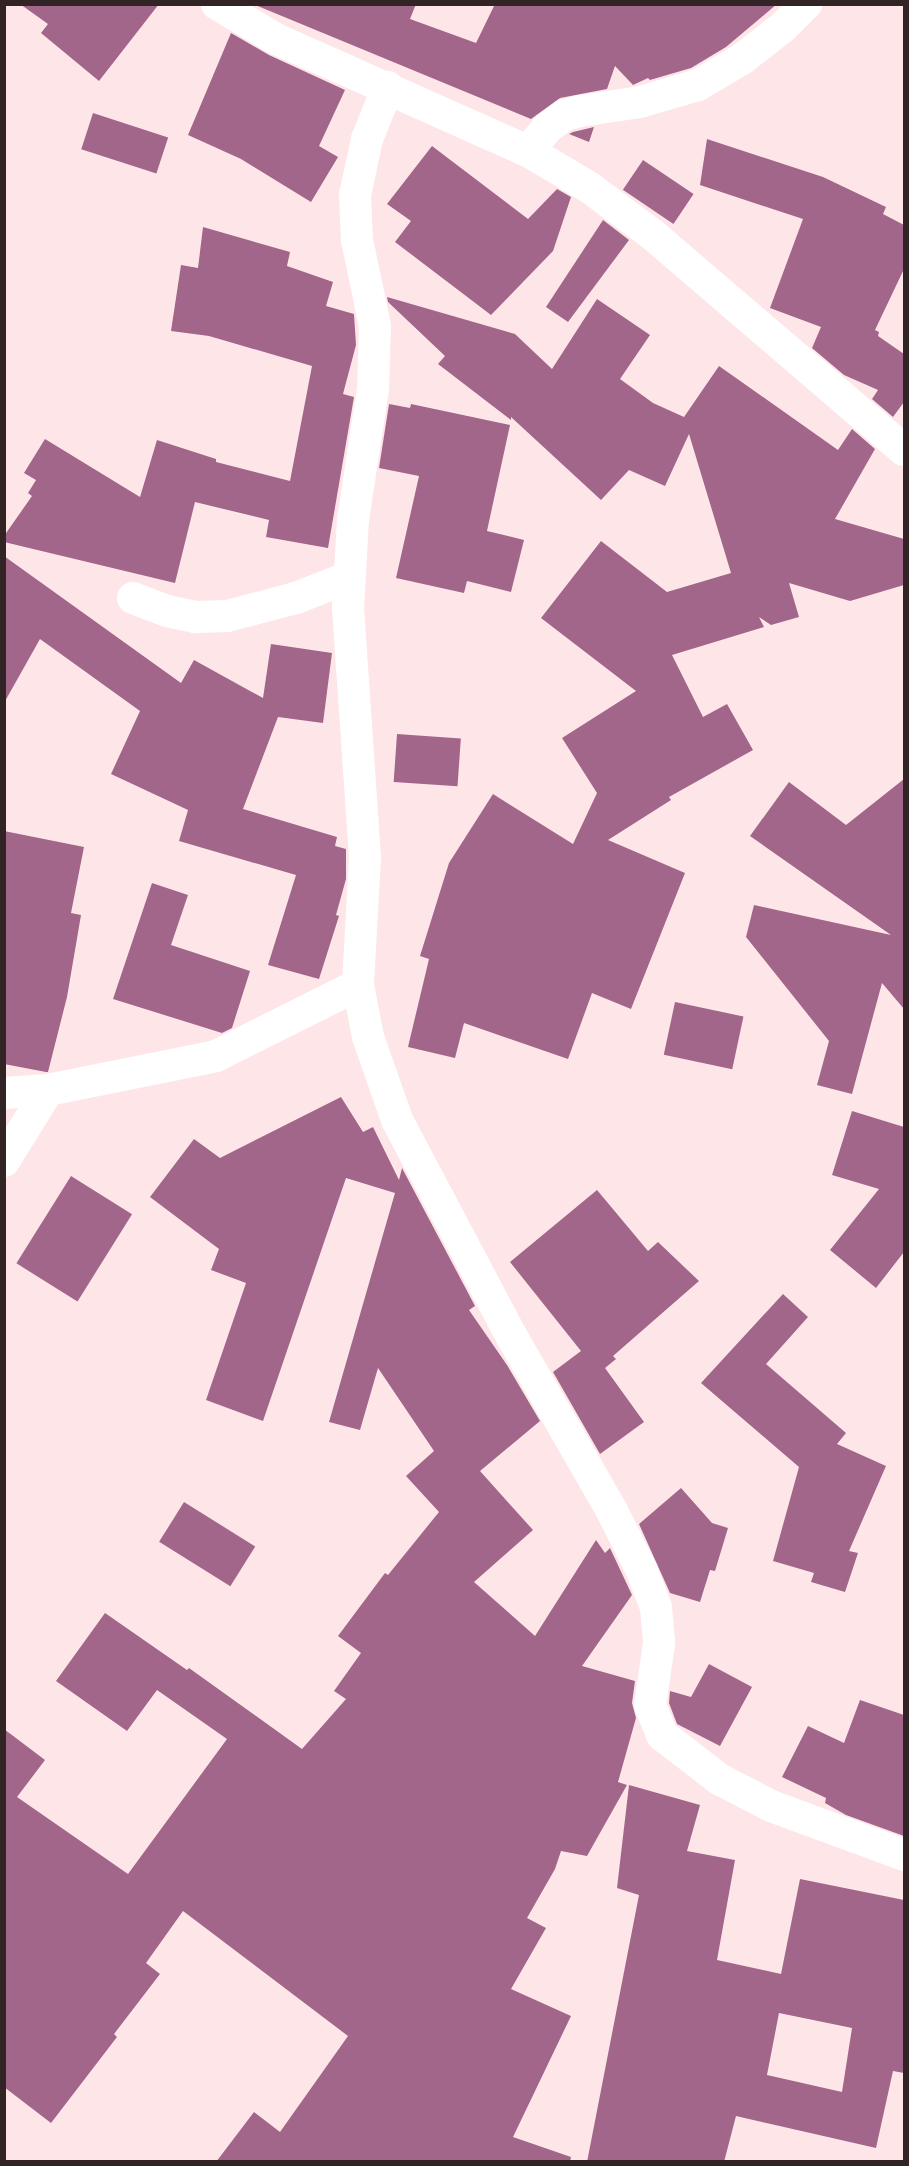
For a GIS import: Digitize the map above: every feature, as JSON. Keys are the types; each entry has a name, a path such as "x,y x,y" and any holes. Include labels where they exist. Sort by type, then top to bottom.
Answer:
{"street":[{"path":"217,4 276,39 528,151 590,188 653,236 904,450"},
{"path":"528,151 548,128 565,116 580,111 640,102 698,85 741,59 783,27 806,4"},
{"path":"388,87 367,139 356,195 357,240 375,326 374,389 353,519 348,608 352,703 362,794 365,858 358,985 368,1037 398,1120 512,1337 612,1511 642,1571 656,1607 659,1644 650,1705 662,1735 719,1779 771,1806 904,1854"},
{"path":"133,598 167,611 196,617 227,616 296,598 349,577"},
{"path":"4,1092 48,1090 216,1056 358,985"},
{"path":"4,1161 48,1090"}],"building":[{"path":"20,4 159,4 99,81 41,33 48,24"},
{"path":"253,4 416,4 410,19 476,43 495,4 777,4 726,47 691,68 650,80 648,78 633,85 615,66 607,89 560,98 531,119"},
{"path":"231,33 269,55 345,90 319,146 338,157 311,202 241,159 188,135"},
{"path":"93,113 168,137 156,174 81,149"},
{"path":"594,127 589,142 569,134 573,132"},
{"path":"707,139 823,177 886,207 883,214 904,225 904,269 875,330 879,332 878,336 904,354 904,402 893,417 872,399 878,390 844,375 812,348 821,327 770,308 803,219 700,185"},
{"path":"432,146 528,219 557,189 571,197 553,251 491,315 395,242 411,221 387,204"},
{"path":"643,160 694,194 673,224 623,190"},
{"path":"603,220 629,240 568,322 546,307"},
{"path":"203,227 290,252 287,266 333,282 326,306 354,314 356,345 343,394 354,397 328,548 266,537 269,520 195,502 175,583 4,542 4,536 32,496 28,493 36,480 24,473 45,439 140,497 157,440 216,459 216,462 290,481 312,366 209,336 171,331 181,265 198,268"},
{"path":"387,297 515,334 552,369 597,299 650,335 620,379 653,403 684,417 719,366 838,450 852,429 875,449 835,519 904,539 904,585 850,601 789,583 799,617 771,625 759,617 764,627 672,655 703,717 727,704 753,750 669,797 671,800 608,840 685,873 631,1009 592,993 568,1059 464,1023 455,1058 408,1047 429,959 420,956 449,863 493,794 573,844 597,793 562,738 636,691 541,618 601,541 667,592 731,573 689,434 665,486 629,470 601,500 511,417 511,420 438,364 445,356 388,302"},
{"path":"389,404 410,408 411,404 510,425 487,531 524,540 511,592 467,581 464,593 396,578 419,476 379,468"},
{"path":"4,556 181,683 194,660 263,698 271,644 332,653 323,723 278,717 243,809 337,837 335,846 346,849 346,879 336,915 339,916 319,979 268,965 296,875 179,841 188,810 111,774 140,711 40,639 4,703"},
{"path":"397,734 461,738 457,786 394,782"},
{"path":"904,779 904,1009 882,983 852,1094 817,1085 829,1041 746,937 754,905 891,935 750,836 789,782 846,825"},
{"path":"4,831 84,847 71,913 81,915 67,997 48,1072 4,1064"},
{"path":"152,883 188,895 171,945 250,971 232,1028 222,1033 113,999"},
{"path":"675,1002 743,1017 732,1069 664,1055"},
{"path":"341,1097 363,1132 373,1127 399,1180 402,1168 475,1306 469,1310 507,1365 540,1421 480,1471 533,1530 474,1582 535,1636 596,1540 605,1553 610,1548 632,1595 582,1666 635,1681 632,1703 636,1718 618,1782 627,1785 587,1856 561,1851 555,1869 527,1918 546,1928 511,1989 571,2016 513,2137 571,2157 570,2162 216,2162 254,2112 280,2132 348,2036 183,1911 146,1963 160,1974 114,2034 117,2037 51,2123 4,2087 4,1729 45,1760 17,1797 128,1874 227,1739 157,1690 127,1731 56,1681 105,1613 187,1670 189,1668 302,1749 346,1699 334,1691 361,1653 338,1636 385,1573 388,1575 439,1512 406,1476 434,1451 378,1368 360,1430 329,1422 395,1193 346,1178 263,1421 206,1400 246,1283 211,1270 219,1249 150,1197 194,1139 220,1158"},
{"path":"852,1111 904,1127 904,1252 876,1288 830,1250 879,1189 832,1175"},
{"path":"71,1176 132,1214 77,1302 16,1263"},
{"path":"597,1190 648,1251 658,1242 699,1281 613,1356 616,1359 605,1368 644,1422 600,1454 553,1372 581,1351 510,1262"},
{"path":"783,1294 808,1317 766,1364 846,1433 837,1444 886,1466 849,1551 858,1553 845,1592 811,1582 814,1573 773,1561 799,1467 701,1383"},
{"path":"681,1488 712,1523 728,1528 715,1571 710,1570 700,1602 670,1593 639,1524"},
{"path":"184,1502 255,1547 230,1586 159,1542"},
{"path":"709,1664 752,1687 720,1746 677,1724 669,1703 670,1691 691,1697"},
{"path":"860,1700 904,1715 904,1836 846,1815 825,1803 826,1798 782,1777 808,1726 844,1743"},
{"path":"629,1785 700,1805 687,1851 735,1860 717,1960 781,1974 800,1879 904,1900 904,2073 893,2071 876,2148 736,2116 724,2162 587,2162 639,1895 617,1888","holes":["779,2013 852,2028 842,2092 767,2075"]}]}
